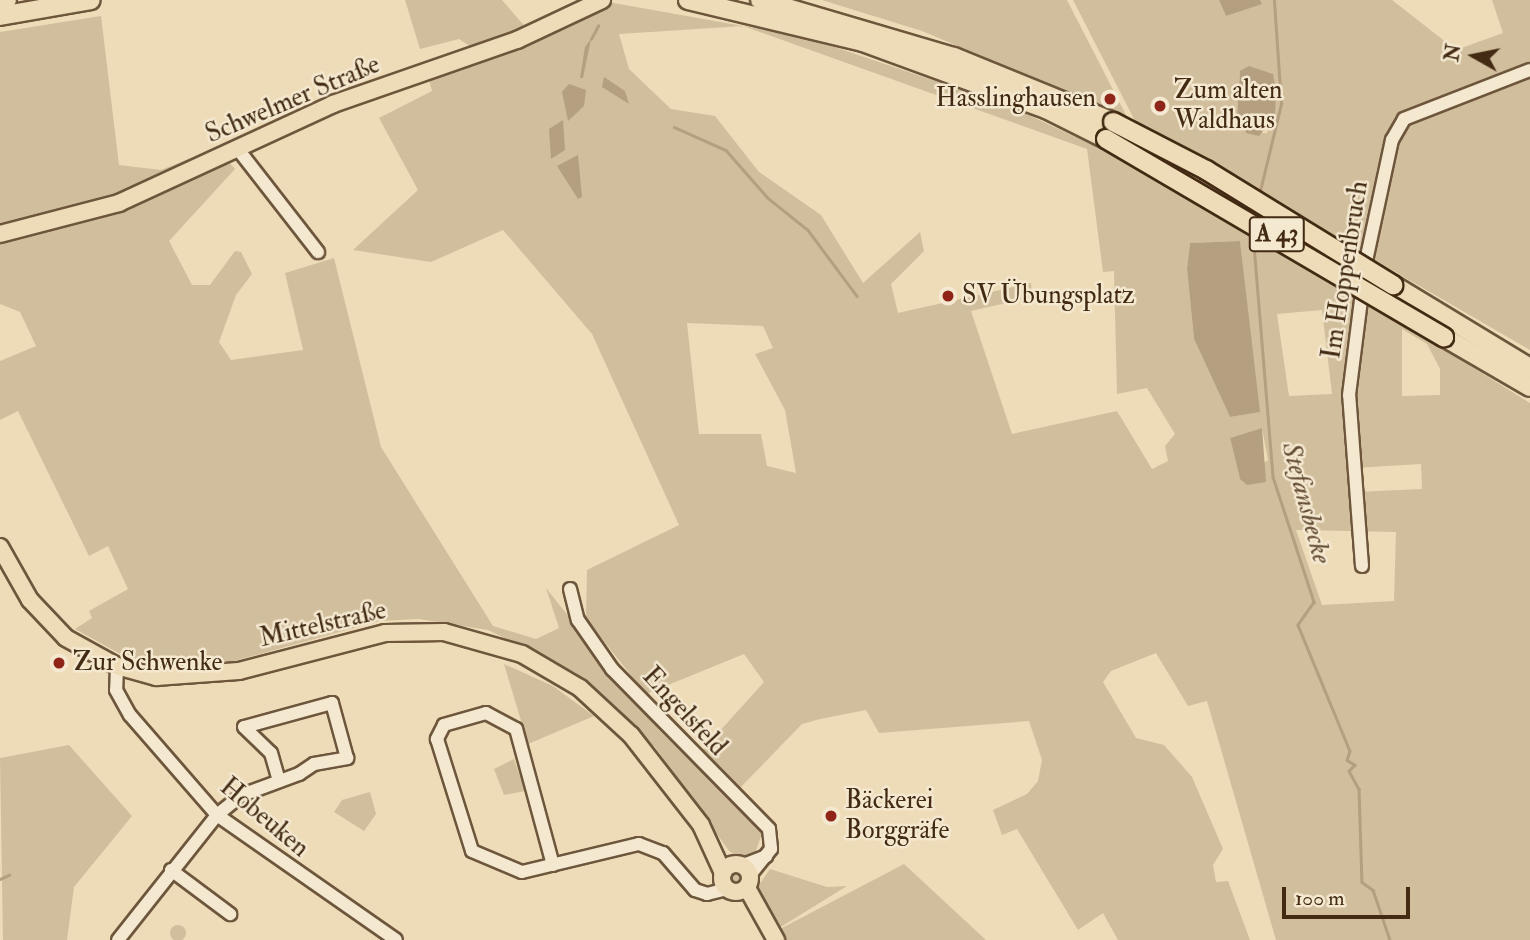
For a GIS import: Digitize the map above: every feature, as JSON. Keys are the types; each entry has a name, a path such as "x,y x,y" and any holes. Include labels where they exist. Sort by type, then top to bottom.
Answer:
{"highway":[{"path":"0,1 7,0"},
{"path":"0,16 91,0"},
{"name":"A 43","path":"688,0 912,58 1109,130"},
{"name":"A 43","path":"760,0 954,57 1109,130 1448,329 1530,368"},
{"path":"1448,329 1530,354"},
{"name":"A 43","path":"1448,329 1525,385"}],"main road":[{"name":"Schwelmer Straße","path":"0,234 119,203 333,104 528,36 602,0"},
{"name":"Mittelstraße","path":"0,547 50,624 117,666 189,678 385,632 444,632 495,643 548,667 606,710 657,764 776,940"}],"street":[{"name":"Im Hoppenbruch","path":"1362,566 1349,395 1366,261 1392,140 1404,119 1530,70"},
{"path":"237,148 318,252"},
{"name":"Engelsfeld","path":"553,865 639,844 663,853 704,892 735,879 766,856 769,829 612,669 578,620 570,589"},
{"name":"Hobeuken","path":"117,666 116,690 130,715 217,815 379,937 396,940"},
{"path":"118,940 217,815 279,781 347,758 331,703 243,727 271,753 279,781"},
{"path":"486,713 516,729 553,865 522,872 469,849 437,739 440,728 486,713"},
{"path":"171,870 230,914"}],"shaded area":[{"path":"405,0 502,0 527,29 473,48 459,39 420,49"},
{"path":"822,0 1067,0 1127,117 922,31"},
{"path":"1073,0 1219,0 1226,16 1260,0 1392,0 1456,50 1503,33 1492,0 1530,0 1530,350 1135,121","holes":["1240,71 1276,91 1267,133 1246,133 1237,117"]},
{"path":"1219,0 1260,0 1262,4 1226,16"},
{"path":"608,2 805,37 1012,107 1124,160 1310,266 1530,403 1530,940 1276,940 1207,701 1188,706 1156,653 1111,671 1103,682 1136,738 1164,745 1192,777 1223,849 1213,865 1216,882 1228,881 1250,940 1118,940 1103,913 1078,930 1017,829 1002,835 993,810 1027,794 1038,781 1042,760 1029,721 879,733 866,710 820,719 802,724 738,790 700,753 764,682 744,654 646,694 586,619 587,570 679,525 592,334 503,230 431,262 353,250 418,190 379,118 432,91 429,80 511,53","holes":["743,26 1087,149 1103,272 1114,271 1117,394 1147,388 1175,434 1165,446 1168,461 1152,469 1117,411 1012,434 971,311 1032,297 1031,283 898,313 891,284 924,251 920,232 863,283 821,215 759,172 715,116 671,109 629,69 619,34","1240,241 1259,412 1230,417 1194,339 1187,269 1190,243","1322,310 1332,394 1289,396 1277,314","687,323 763,326 773,348 755,354 785,410 796,473 767,466 761,434 699,434","1402,329 1427,344 1440,369 1440,395 1402,396","1262,428 1268,460 1240,479 1230,438","1421,464 1422,489 1356,492 1354,468","1296,530 1396,532 1394,601 1322,605"]},
{"path":"101,16 119,165 161,170 216,148 235,169 169,241 192,285 210,285 235,251 241,252 252,274 236,295 219,342 231,360 303,350 285,273 334,258 381,447 493,626 536,639 559,628 546,588 660,731 763,830 755,854 741,859 729,851 655,747 576,673 488,630 419,619 379,621 231,662 177,667 124,656 75,629 92,618 89,611 128,589 108,546 89,556 18,411 0,420 0,361 36,346 20,312 0,304 0,32"},
{"path":"591,39 583,78 580,78 585,47"},
{"path":"1249,66 1273,74 1276,91 1275,117 1259,136 1246,133 1237,117 1240,71"},
{"path":"604,77 625,91 629,104 602,87"},
{"path":"569,84 586,90 584,106 568,121 562,92"},
{"path":"563,120 565,150 551,159 549,129"},
{"path":"578,155 582,197 578,199 557,166"},
{"path":"1240,241 1260,412 1230,417 1194,339 1187,269 1190,243"},
{"path":"1262,428 1266,482 1247,485 1240,479 1230,438"},
{"path":"504,664 553,686 594,716 528,744"},
{"path":"69,745 132,816 74,887 67,940 3,940 0,758"},
{"path":"514,759 525,791 504,795 494,769"},
{"path":"370,792 376,814 364,831 334,812 342,800"},
{"path":"904,864 986,940 786,940 780,929"},
{"path":"736,869 742,872 745,878 742,884 736,887 730,884 727,878 730,872"},
{"path":"770,869 827,887 847,886 779,928 756,889"},
{"path":"175,925 181,925 186,933 184,939 175,941 170,936 170,930"}],"waterway":[{"name":"Stefansbecke","path":"1259,195 1281,104 1274,0"},
{"path":"591,39 598,26"},
{"path":"674,127 726,150 768,198 808,230 857,296"},
{"name":"Stefansbecke","path":"1253,233 1273,477 1314,602 1298,625 1350,751 1347,760 1355,765 1349,771 1359,789 1362,882 1373,890 1390,940"},
{"path":"0,879 9,875"}],"place":[{"name":"Hasslinghausen","path":"1110,99"},
{"name":"Zum alten Waldhaus","path":"1160,106"},
{"name":"SV Übungsplatz","path":"948,296"},
{"name":"Zur Schwenke","path":"59,663"},
{"name":"Bäckerei Borggräfe","path":"831,816"}]}
